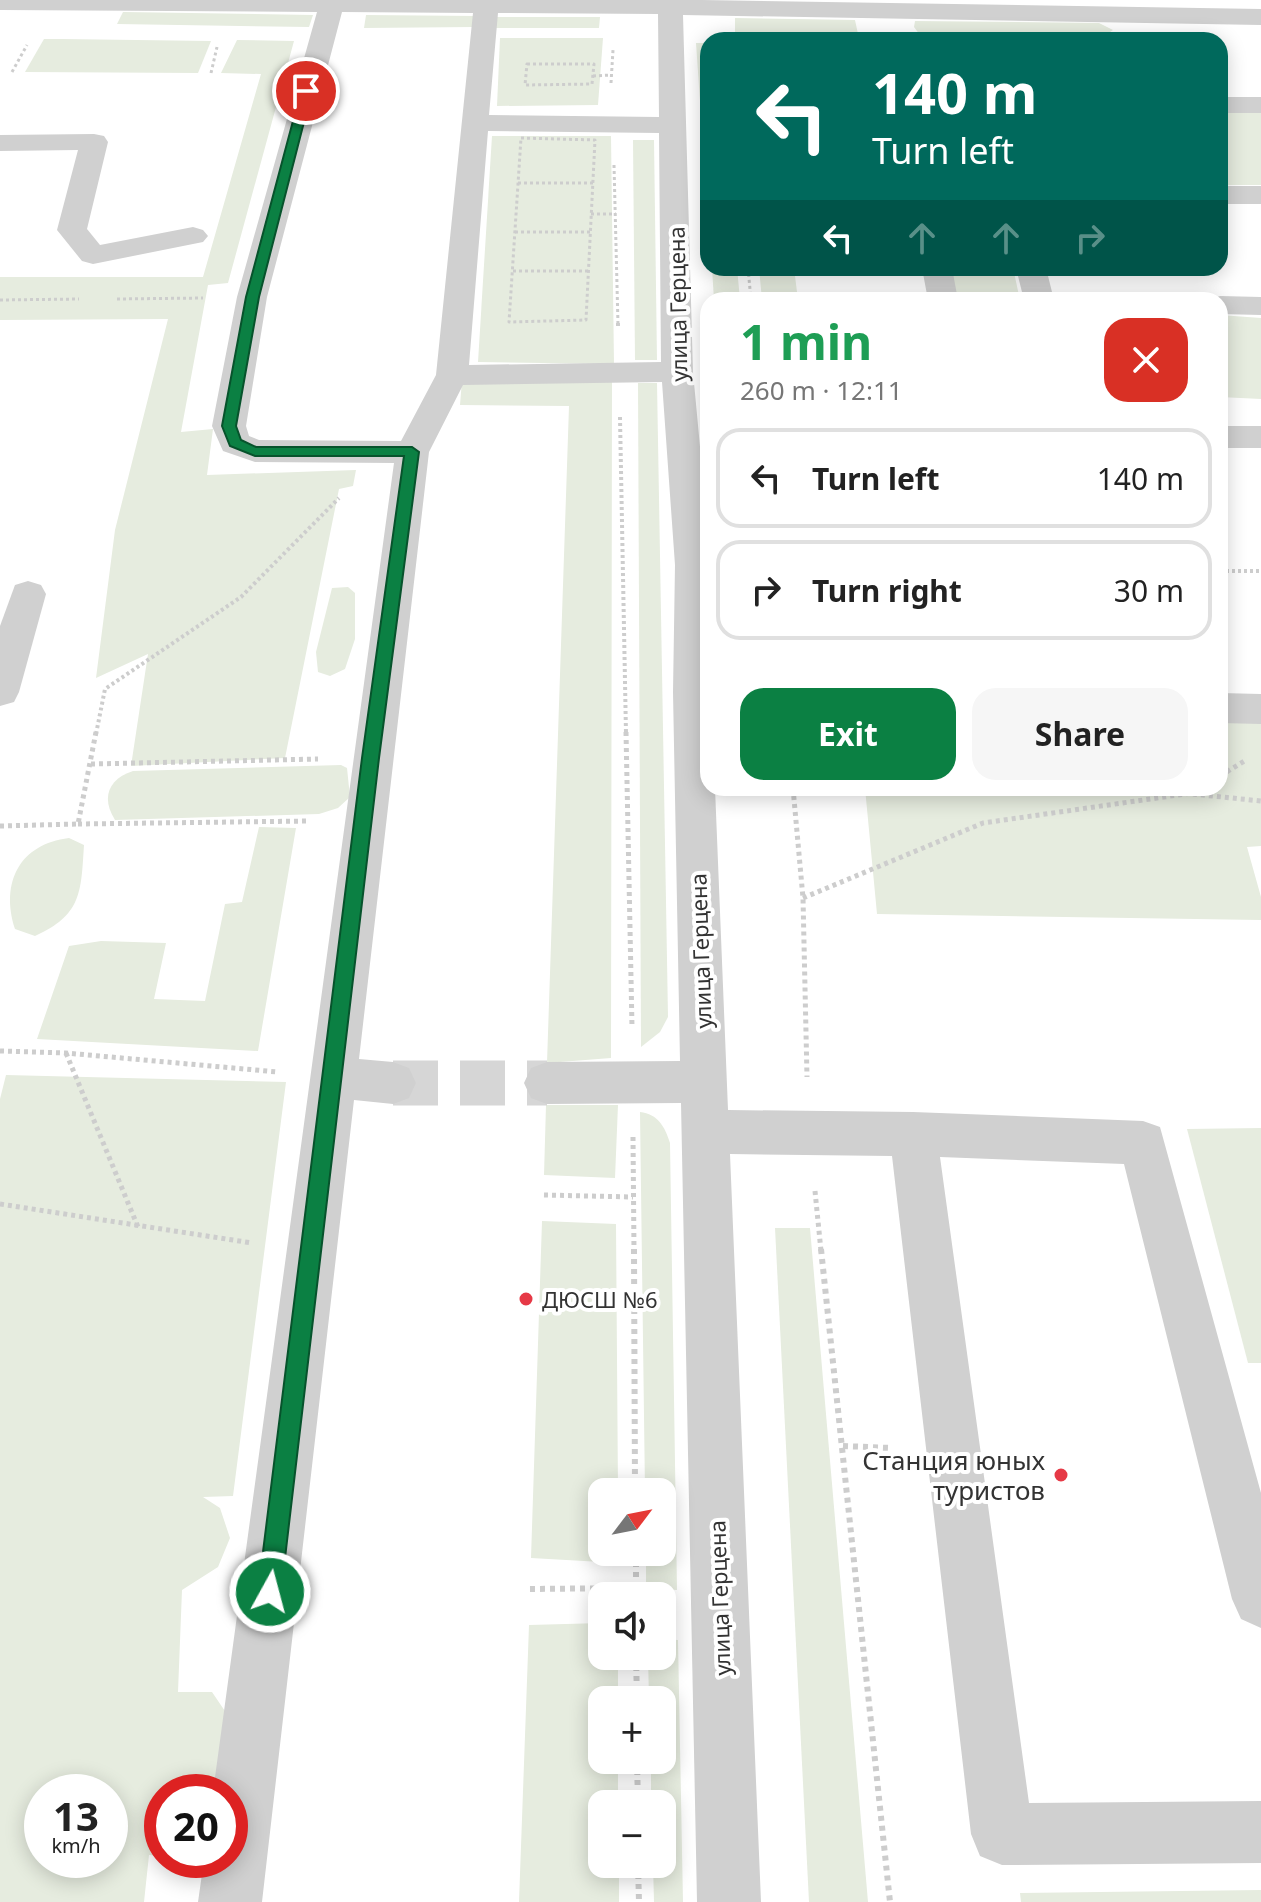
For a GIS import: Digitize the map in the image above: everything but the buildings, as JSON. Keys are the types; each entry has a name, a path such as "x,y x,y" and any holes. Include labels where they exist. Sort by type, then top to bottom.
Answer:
{"street":[{"path":"0,3 670,4 877,10 1259,13"},
{"path":"230,1902 313,1250 371,758 412,452 452,375 486,4"},
{"name":"улица Герцена","path":"670,4 677,372 700,565 700,692"},
{"path":"331,5 252,297 229,426 235,443 255,451 412,452"},
{"path":"877,10 879,32"},
{"path":"1228,105 1261,105"},
{"path":"477,123 674,125"},
{"path":"0,143 94,142 72,230 93,255 193,236"},
{"path":"1228,195 1261,195"},
{"path":"1228,305 1261,306"},
{"path":"452,375 677,372"},
{"path":"1228,437 1261,437"},
{"path":"0,692 28,594"},
{"path":"1228,708 1261,709"},
{"name":"улица Герцена","path":"701,796 704,1107 729,1902"},
{"path":"334,1077 393,1083"},
{"path":"547,1083 633,1082 704,1107 809,1133 1143,1143 1261,1599"},
{"path":"913,1134 1002,1834 1261,1832"}],"path":[{"path":"12,72 27,45"},
{"path":"211,73 217,45"},
{"path":"613,47 611,75 633,1082 635,1478"},
{"path":"527,64 594,64 593,76 592,84 525,85 527,64"},
{"path":"593,76 611,75"},
{"path":"521,138 595,140 593,183 586,320 509,322 521,138"},
{"path":"518,183 593,183"},
{"path":"591,214 616,214"},
{"path":"514,232 590,232"},
{"path":"512,271 588,271"},
{"path":"110,299 252,297"},
{"path":"0,300 79,299"},
{"path":"78,824 105,689 241,597 344,493 412,452"},
{"path":"1228,571 1261,571"},
{"path":"1228,771 1251,757"},
{"path":"91,764 371,758"},
{"path":"794,796 803,898 809,1133 890,1902"},
{"path":"803,898 983,823 1171,796"},
{"path":"1218,796 1261,801"},
{"path":"0,826 365,821"},
{"path":"0,1051 66,1053 334,1077"},
{"path":"66,1053 138,1227"},
{"path":"544,1195 633,1197"},
{"path":"0,1204 138,1227 313,1250"},
{"path":"530,1589 588,1591"},
{"path":"638,1878 639,1902"}],"shaded area":[{"path":"123,12 313,15 309,27 117,24"},
{"path":"366,15 476,16 474,27 364,28"},
{"path":"493,17 600,17 599,28 491,28"},
{"path":"735,18 855,20 858,32 735,32"},
{"path":"915,21 1099,23 1113,30 918,32 914,27"},
{"path":"500,38 603,38 598,105 497,106"},
{"path":"44,39 211,41 198,73 25,72"},
{"path":"237,40 294,41 228,283 208,285 181,432 213,429 207,475 356,470 353,486 339,489 285,758 131,766 148,654 96,678 115,530 168,319 0,320 0,277 203,277 261,74 221,73"},
{"path":"696,43 700,43 700,101"},
{"path":"1228,113 1261,113 1261,185 1228,185"},
{"path":"492,136 611,136 614,364 478,362"},
{"path":"633,140 654,140 657,360 635,360"},
{"path":"712,276 738,276 739,292 714,292"},
{"path":"760,276 795,276 797,292 761,292"},
{"path":"948,276 1015,276 1018,292 951,292"},
{"path":"1228,316 1261,318 1261,399 1228,397"},
{"path":"612,376 611,1058 547,1063 569,406 460,405 462,380"},
{"path":"638,383 657,383 668,1017 660,1032 641,1047"},
{"path":"348,587 355,593 355,639 345,669 330,676 318,672 316,652 332,588"},
{"path":"1228,722 1261,723 1261,846 1247,847 1261,897 1261,920 877,914 866,796 1228,796"},
{"path":"341,765 347,768 350,797 338,808 319,814 115,820 108,804 109,790 113,784 133,771"},
{"path":"259,827 296,828 258,1051 37,1039 69,946 101,941 166,943 154,999 205,1001 225,904 242,902"},
{"path":"69,838 84,845 82,876 76,900 62,920 35,936 15,929 10,896 18,868 38,848"},
{"path":"6,1075 286,1082 233,1496 203,1497 220,1508 230,1538 218,1567 182,1590 178,1692 212,1692 231,1720 225,1774 144,1774 144,1878 147,1878 144,1902 0,1902 0,1099"},
{"path":"546,1105 618,1105 615,1178 544,1175"},
{"path":"640,1112 652,1115 660,1122 670,1143 675,1478 645,1478"},
{"path":"1261,1128 1261,1363 1248,1363 1187,1129"},
{"path":"542,1221 616,1224 618,1478 588,1478 588,1561 531,1558"},
{"path":"775,1228 810,1228 868,1902 809,1902"},
{"path":"676,1526 677,1590 676,1582 646,1582 646,1566 676,1566"},
{"path":"588,1623 588,1670 618,1670 618,1686 588,1686 588,1774 618,1774 618,1790 588,1790 588,1878 619,1878 619,1902 519,1902 529,1625"},
{"path":"678,1640 683,1902 654,1902 653,1878 676,1878 676,1790 651,1790 651,1774 676,1774 676,1686 649,1686 648,1670 676,1670"},
{"path":"1261,1890 1261,1902 1021,1902 1020,1893"}],"tunnel":[{"path":"393,1083 547,1083"}],"place":[{"name":"ДЮСШ №6","path":"526,1299"},
{"name":"Станция юных туристов","path":"1061,1475"}],"route":[{"path":"270,1592 371,758 412,452 255,451 235,443 229,426 252,297 306,91"}]}
